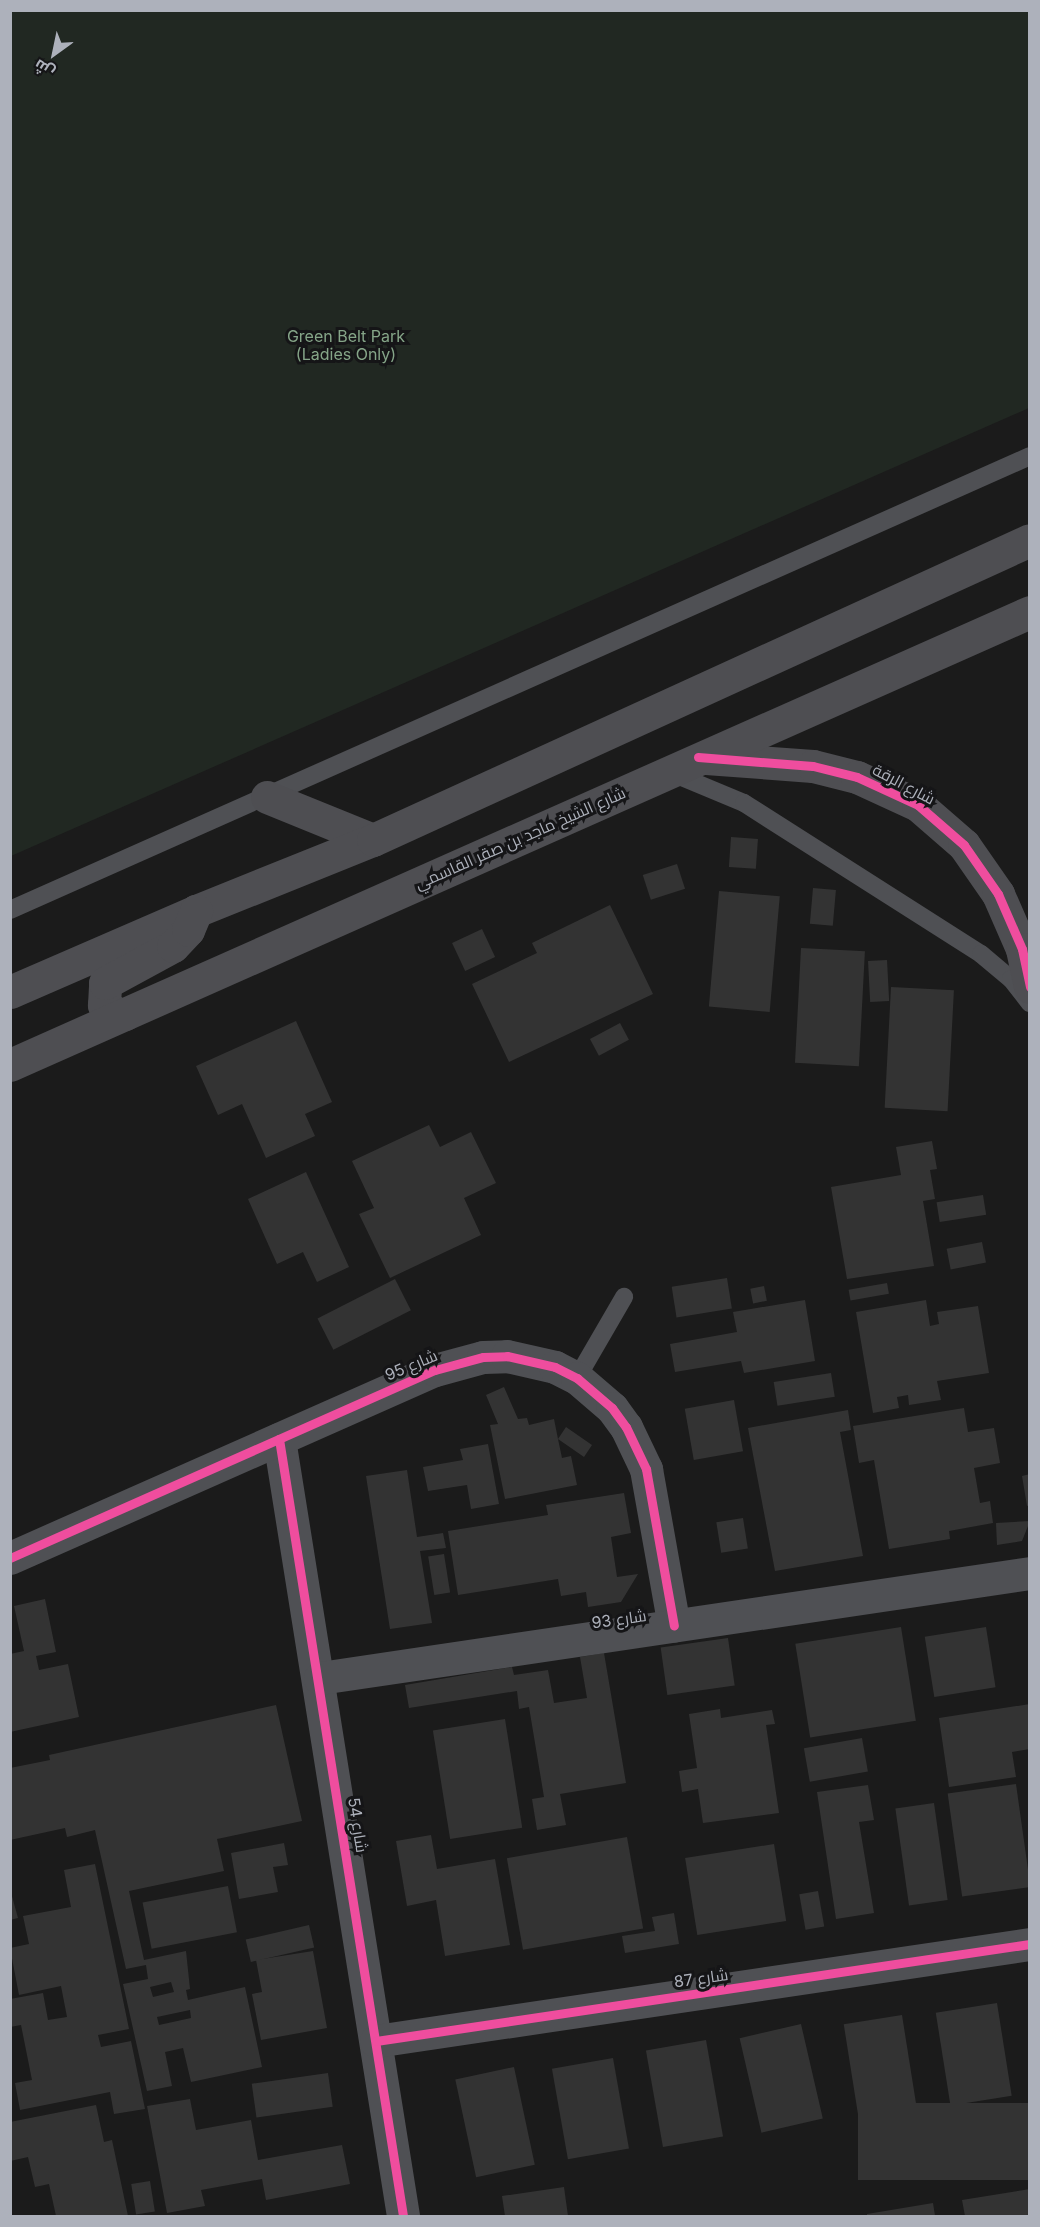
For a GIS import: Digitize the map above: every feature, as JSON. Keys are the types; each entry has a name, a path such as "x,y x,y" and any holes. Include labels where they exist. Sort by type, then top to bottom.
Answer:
{"main road":[{"path":"10,992 196,911 373,840 1029,540"},
{"name":"شارع الشيخ ماجد بن صقر القاسمي","path":"10,1065 698,757 1029,612"},
{"name":"شارع الرقة","path":"698,757 813,766 857,777 918,805 964,845 998,894 1022,949 1029,987"},
{"path":"267,797 373,840"},
{"path":"125,1014 117,1014 104,1005 105,983 173,946 188,930 196,911"}],"street":[{"name":"شارع 95","path":"10,1558 458,1361 483,1357 523,1359 555,1367 577,1378 612,1408 638,1447 646,1469 674,1626"},
{"name":"شارع 54","path":"279,1439 320,1678 403,2217"},
{"name":"شارع 93","path":"320,1678 1029,1573"},
{"name":"شارع 87","path":"376,2041 1029,1944"}],"lane":[{"path":"10,910 1029,456"},
{"path":"668,772 744,803 981,954 1011,979 1029,1003"},
{"path":"577,1378 624,1297"}],"green space":[{"name":"Green Belt Park (Ladies Only)","path":"11,10 1029,11 1029,408 11,856"}],"building":[{"path":"731,837 758,839 756,869 729,867"},
{"path":"677,864 685,889 651,900 643,875"},
{"path":"813,888 836,890 833,926 810,924"},
{"path":"719,891 780,896 770,1012 709,1007"},
{"path":"610,905 653,994 509,1062 472,984 537,953 532,943"},
{"path":"482,929 495,957 465,971 452,943"},
{"path":"801,948 865,951 859,1066 795,1063"},
{"path":"887,960 889,1001 870,1002 868,961"},
{"path":"891,987 954,990 948,1111 885,1108"},
{"path":"296,1021 332,1102 305,1114 315,1136 266,1158 242,1104 218,1115 196,1066"},
{"path":"620,1023 629,1040 599,1056 590,1039"},
{"path":"429,1125 440,1147 471,1132 496,1183 464,1198 481,1235 390,1278 359,1214 374,1208 352,1161"},
{"path":"932,1141 937,1169 930,1170 935,1199 923,1201 934,1266 847,1279 831,1187 901,1175 896,1147"},
{"path":"306,1172 349,1267 317,1282 303,1252 277,1264 248,1199"},
{"path":"983,1195 986,1215 940,1222 937,1202"},
{"path":"982,1242 986,1263 951,1269 947,1249"},
{"path":"727,1278 732,1309 677,1317 672,1287"},
{"path":"395,1279 411,1310 333,1350 317,1318"},
{"path":"887,1283 889,1294 851,1301 849,1290"},
{"path":"764,1286 767,1301 753,1303 750,1289"},
{"path":"805,1300 815,1361 744,1373 741,1361 675,1372 670,1344 737,1332 733,1312"},
{"path":"926,1300 930,1326 939,1324 937,1312 978,1306 989,1373 937,1381 941,1400 909,1405 908,1395 897,1397 899,1408 873,1413 856,1312"},
{"path":"831,1373 835,1397 777,1406 774,1382"},
{"path":"504,1387 518,1419 527,1418 529,1425 554,1419 562,1458 571,1456 577,1485 505,1499 490,1425 498,1424 486,1395"},
{"path":"734,1400 743,1451 694,1460 685,1409"},
{"path":"964,1408 968,1432 994,1428 1000,1463 974,1468 980,1503 990,1501 993,1523 949,1531 950,1539 889,1549 874,1460 859,1463 853,1426"},
{"path":"848,1410 851,1430 840,1432 863,1556 775,1571 748,1428"},
{"path":"566,1427 592,1445 584,1457 558,1439"},
{"path":"488,1444 499,1504 471,1509 467,1485 428,1491 423,1467 463,1460 460,1449"},
{"path":"407,1470 417,1537 443,1533 446,1548 420,1551 432,1623 390,1629 366,1476"},
{"path":"1030,1474 1030,1505 1027,1506 1022,1476"},
{"path":"624,1493 631,1533 611,1537 617,1577 638,1574 621,1602 588,1607 586,1592 561,1596 558,1579 458,1595 448,1531 548,1515 546,1505"},
{"path":"743,1518 748,1549 721,1553 716,1522"},
{"path":"1030,1521 1022,1541 997,1545 996,1523"},
{"path":"444,1554 450,1593 434,1595 428,1557"},
{"path":"45,1599 56,1652 36,1656 39,1670 68,1664 79,1717 10,1732 10,1654 24,1651 14,1606"},
{"path":"901,1627 916,1721 810,1738 795,1644"},
{"path":"986,1627 996,1687 934,1697 925,1637"},
{"path":"728,1638 735,1686 667,1695 661,1647"},
{"path":"604,1653 626,1783 560,1794 566,1825 537,1830 532,1799 544,1797 529,1707 519,1709 517,1691 409,1708 405,1685 512,1667 514,1675 548,1670 554,1703 587,1698 580,1657"},
{"path":"1030,1704 1030,1749 1012,1752 1016,1777 949,1787 939,1718"},
{"path":"276,1705 302,1821 217,1839 224,1871 129,1891 144,1960 186,1951 190,1989 186,1990 188,2000 245,1987 262,2067 191,2082 183,2048 165,2052 172,2086 147,2091 123,1984 148,1979 146,1965 126,1969 95,1830 67,1837 65,1828 10,1840 10,1768 50,1760 49,1755","holes":["171,1982 174,1992 153,1997 150,1987","190,2010 191,2018 159,2025 157,2017"]},
{"path":"720,1709 721,1718 772,1710 775,1724 766,1725 779,1813 703,1823 698,1789 682,1792 679,1771 697,1768 689,1714"},
{"path":"505,1719 522,1828 450,1839 433,1730"},
{"path":"862,1738 868,1771 810,1782 804,1748"},
{"path":"1016,1784 1030,1887 962,1897 948,1794"},
{"path":"868,1785 874,1820 859,1822 874,1913 836,1919 817,1792"},
{"path":"934,1803 948,1900 909,1905 895,1808"},
{"path":"431,1835 437,1869 495,1859 510,1945 445,1956 436,1900 407,1906 396,1841"},
{"path":"627,1837 643,1929 523,1950 507,1858"},
{"path":"284,1843 288,1865 273,1867 278,1892 239,1899 231,1853"},
{"path":"774,1844 786,1921 697,1935 685,1858"},
{"path":"95,1864 129,2029 98,2035 101,2047 131,2041 145,2109 114,2114 110,2092 20,2110 15,2083 32,2080 21,2025 10,2027 10,1999 43,1993 48,2020 67,2017 61,1986 19,1995 10,1948 29,1944 23,1916 71,1907 64,1870"},
{"path":"228,1886 237,1932 152,1949 143,1903"},
{"path":"10,1889 18,1918 10,1920"},
{"path":"818,1891 824,1926 806,1930 799,1894"},
{"path":"674,1913 679,1944 625,1953 622,1936 655,1931 652,1917"},
{"path":"309,1925 314,1947 251,1962 246,1940"},
{"path":"313,1951 327,2028 261,2040 252,1994 262,1992 256,1960"},
{"path":"997,2003 1012,2096 950,2106 936,2013"},
{"path":"902,2015 917,2109 859,2118 844,2024"},
{"path":"801,2024 823,2119 761,2133 740,2038"},
{"path":"706,2040 723,2137 663,2147 646,2051"},
{"path":"613,2058 629,2149 568,2159 552,2069"},
{"path":"514,2067 535,2165 476,2177 455,2079"},
{"path":"328,2073 333,2107 256,2117 252,2084"},
{"path":"190,2099 196,2130 251,2120 258,2160 342,2145 350,2184 266,2200 262,2179 201,2190 205,2206 167,2213 147,2106"},
{"path":"858,2103 1030,2103 1030,2180 858,2180"},
{"path":"96,2105 104,2142 112,2140 128,2216 56,2216 49,2184 35,2187 28,2157 10,2161 10,2122"},
{"path":"150,2181 155,2212 136,2215 131,2184"},
{"path":"564,2187 568,2216 505,2216 502,2196"},
{"path":"1030,2189 1030,2216 965,2216 962,2200"},
{"path":"933,2203 935,2216 867,2216 867,2214"}],"cycle path":[{"path":"698,757 813,766 857,777 918,805 964,845 998,894 1022,949 1030,987"},
{"path":"10,1558 435,1370 483,1357 507,1356 555,1367 577,1378 612,1408 626,1427 646,1469 674,1626"},
{"path":"279,1439 403,2216"},
{"path":"376,2041 1030,1944"}]}
